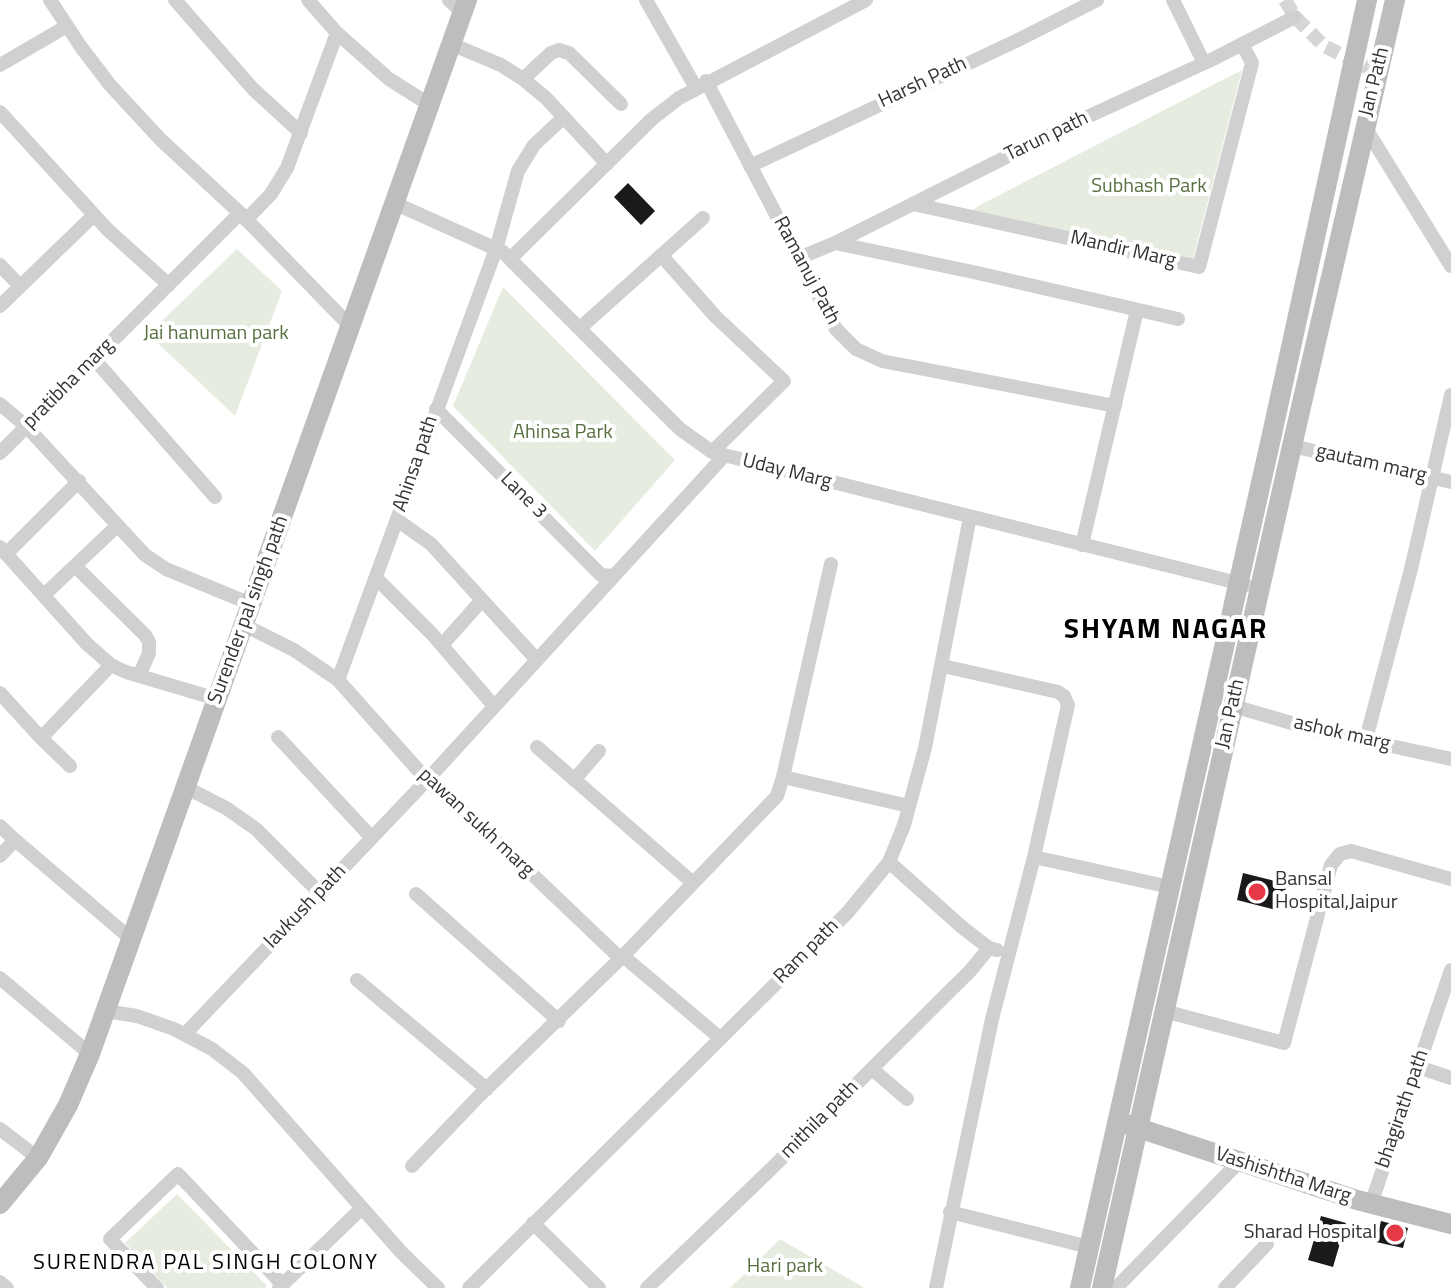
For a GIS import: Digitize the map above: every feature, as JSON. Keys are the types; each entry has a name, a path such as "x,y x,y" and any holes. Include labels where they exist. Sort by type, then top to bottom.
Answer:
{"street":[{"path":"50,0 110,85 161,140 243,216 350,326"},
{"path":"175,0 253,89 301,133"},
{"path":"308,0 337,33 389,79 430,105"},
{"name":"Ramanuj Path","path":"646,0 750,166 836,329 856,349 882,361 1115,406"},
{"path":"510,259 652,119 701,84 866,0"},
{"name":"Harsh Path","path":"750,166 1097,0"},
{"path":"1173,0 1204,63"},
{"name":"Jan Path","path":"1080,1288 1367,0"},
{"name":"Jan Path","path":"1102,1288 1395,0"},
{"name":"Surender pal singh path","path":"0,1204 38,1158 68,1105 90,1054 430,105 451,44 459,4"},
{"name":"Tarun path","path":"799,258 1295,17"},
{"path":"0,65 67,26"},
{"name":"pratibha marg","path":"0,453 169,285 271,194 287,168 337,33"},
{"path":"451,44 501,65 523,79 564,117 607,164"},
{"name":"Mandir Marg","path":"913,204 1199,267 1252,63 1242,44"},
{"path":"523,79 551,53 559,50 569,53 621,104"},
{"path":"0,112 94,215 169,285"},
{"name":"Ahinsa path","path":"338,680 496,249 518,171 534,145 564,117"},
{"path":"1365,127 1451,266"},
{"name":"Uday Marg","path":"394,203 496,249 510,259 680,429 718,454 1259,588"},
{"path":"0,306 94,215"},
{"path":"580,328 703,218"},
{"path":"835,243 1178,319"},
{"name":"lavkush path","path":"185,1034 427,780 613,576 784,381 715,316 661,255"},
{"path":"0,265 20,286"},
{"path":"1082,545 1137,310"},
{"path":"94,359 215,497"},
{"path":"1366,739 1433,478 1451,395"},
{"path":"0,404 79,481 145,555 166,569 251,604"},
{"name":"Lane 3","path":"436,409 601,575 613,576"},
{"name":"gautam marg","path":"1292,446 1451,482"},
{"path":"79,481 3,551 87,644 111,665 217,699"},
{"name":"Ram path","path":"469,1288 848,912 889,862 925,748 970,517"},
{"path":"397,520 431,544 537,660"},
{"path":"44,595 117,526"},
{"path":"412,1166 559,1021 777,796 831,564"},
{"path":"75,566 145,635 149,653 139,676"},
{"path":"376,578 442,645 494,706"},
{"path":"442,645 482,600"},
{"name":"pawan sukh marg","path":"244,625 294,650 338,680 427,780 622,957 720,1038"},
{"path":"41,738 111,665"},
{"path":"936,1288 992,1019 1034,857 1068,705 1058,692 943,666"},
{"path":"0,693 70,766"},
{"name":"ashok marg","path":"1233,706 1312,729 1451,759"},
{"path":"278,737 372,838"},
{"path":"537,747 693,883"},
{"path":"574,780 599,751"},
{"path":"783,777 909,806"},
{"path":"185,787 226,808 256,829 320,893"},
{"path":"0,826 131,939"},
{"path":"0,856 15,840"},
{"path":"1164,1011 1290,1045 1331,865 1340,854 1351,851 1451,879"},
{"path":"1034,857 1170,887"},
{"path":"889,862 989,948 1009,952"},
{"path":"416,894 559,1021"},
{"name":"mithila path","path":"647,1288 872,1069 989,948"},
{"name":"bhagirath path","path":"1371,1204 1451,970"},
{"path":"0,978 90,1054"},
{"path":"357,980 487,1089"},
{"path":"105,1011 137,1016 185,1034 212,1049 243,1073 362,1208 438,1288"},
{"path":"1418,1067 1451,1078"},
{"path":"872,1069 907,1099"},
{"name":"Vashishtha Marg","path":"1117,1121 1371,1204 1451,1224"},
{"path":"0,1129 38,1158"},
{"path":"1116,1288 1239,1162"},
{"path":"157,1288 110,1239 178,1174 280,1286 362,1208"},
{"path":"950,1212 1089,1247"},
{"path":"533,1223 599,1288"},
{"path":"1225,1288 1267,1244"},
{"path":"0,1282 7,1288"}],"green space":[{"name":"Subhash Park","path":"1242,70 1193,259 967,215 978,206"},
{"name":"Jai hanuman park","path":"237,249 282,291 235,416 148,334"},
{"name":"Ahinsa Park","path":"503,287 675,460 595,551 453,406"},
{"path":"177,1194 267,1286 265,1288 167,1288 125,1243"},
{"name":"Hari park","path":"780,1239 863,1287 730,1288"}],"building":[{"path":"628,183 655,211 641,225 614,197"},
{"path":"1243,873 1287,884 1280,911 1237,900"},
{"path":"1321,1216 1346,1223 1333,1267 1308,1260"},
{"path":"1381,1221 1408,1228 1403,1248 1376,1242"}],"tunnel":[{"path":"1285,0 1295,17 1324,46 1378,73"}],"place":[{"name":"Bansal Hospital,Jaipur","path":"1257,892"},
{"name":"Sharad Hospital","path":"1395,1233"}],"district":[{"name":"SHYAM NAGAR","path":"1166,631"},
{"name":"SURENDRA PAL SINGH COLONY","path":"206,1264"}]}
